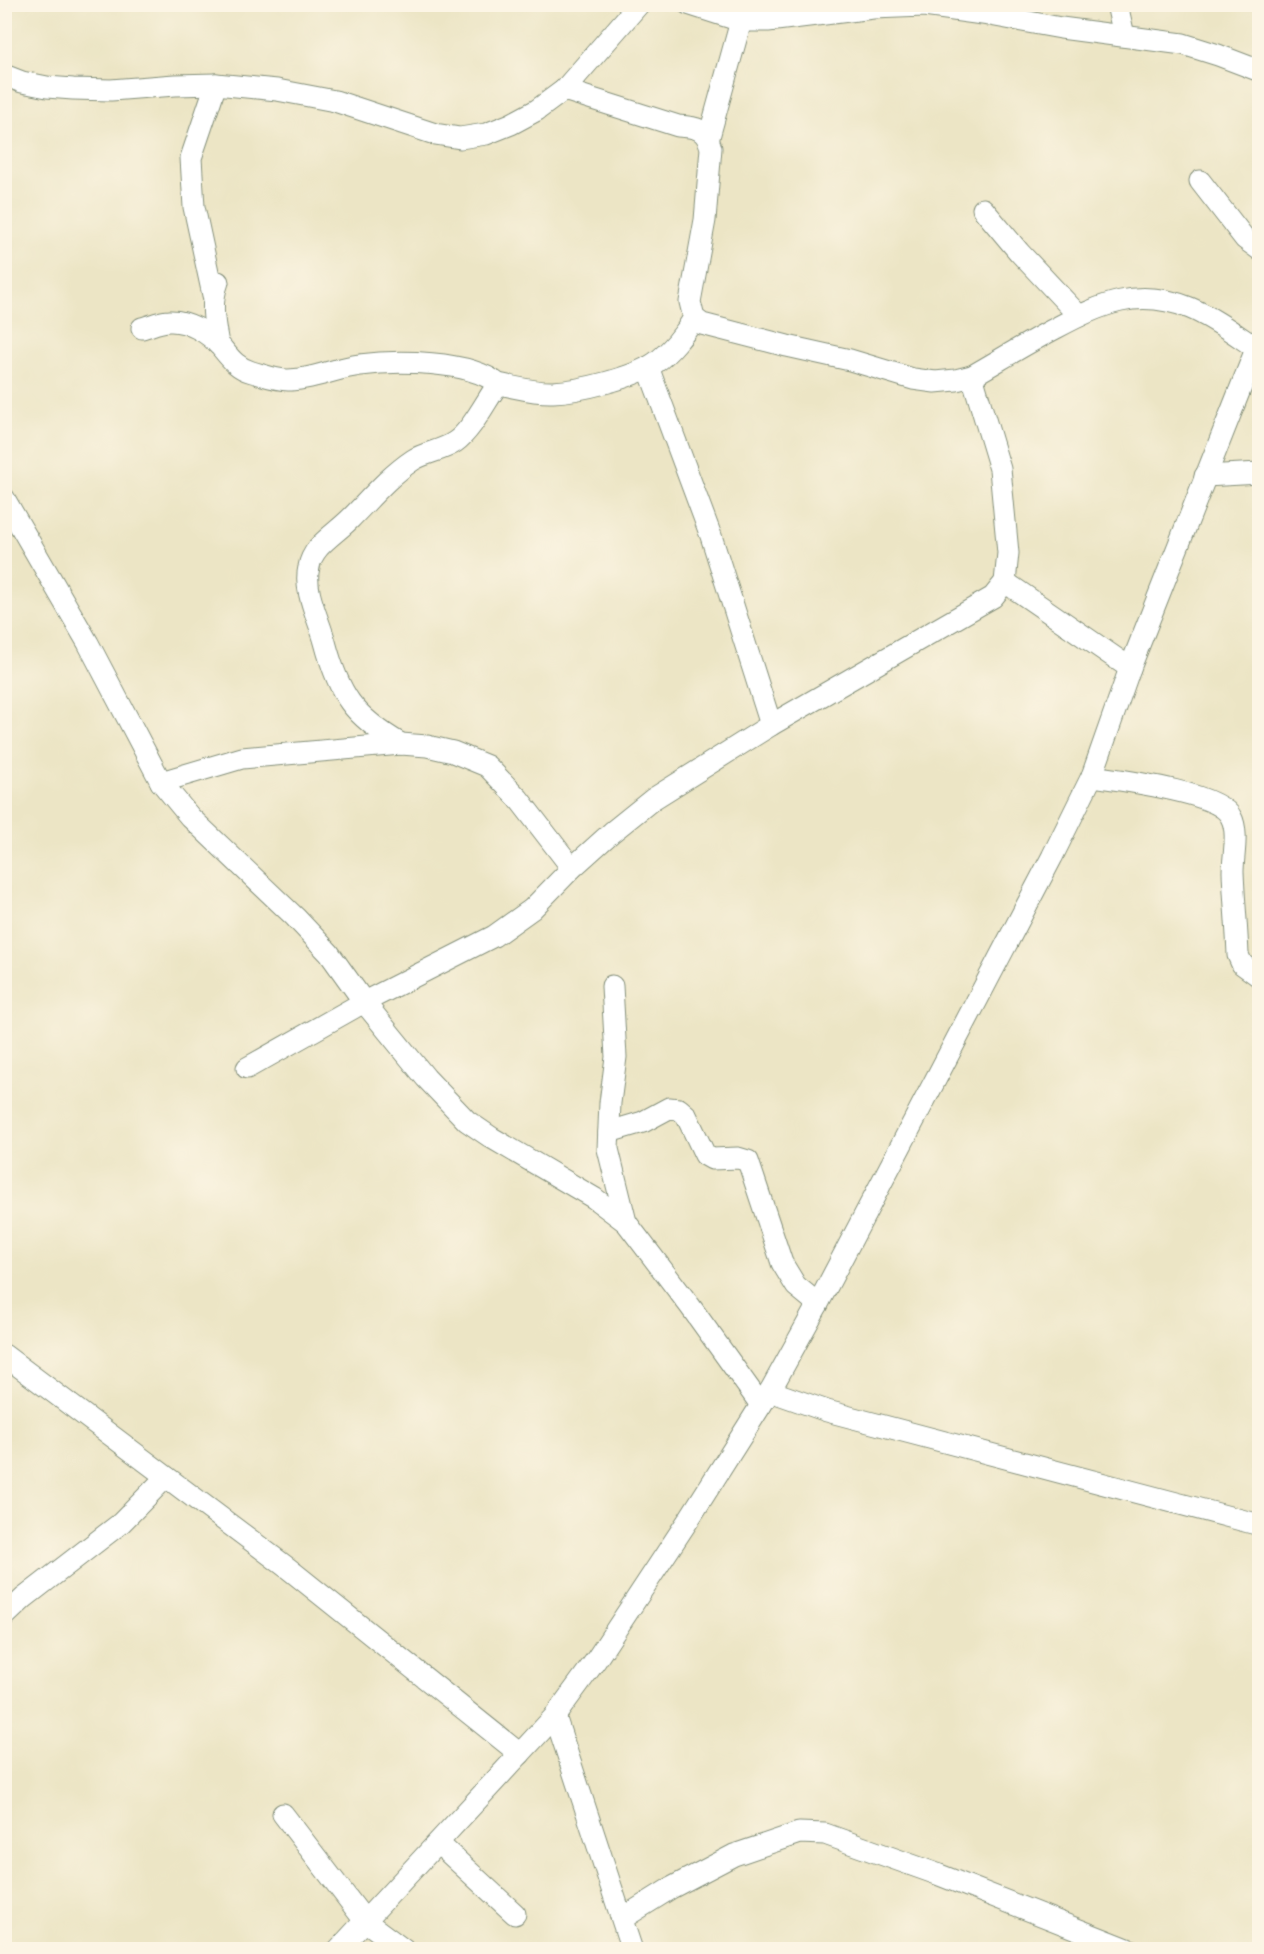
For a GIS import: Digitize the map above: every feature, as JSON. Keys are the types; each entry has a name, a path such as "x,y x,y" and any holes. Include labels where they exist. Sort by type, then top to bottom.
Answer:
{"street":[{"path":"4,75 31,83 73,89 111,90 216,84 277,90 335,101 435,134 460,138 486,134 512,124 537,110 564,90 639,4"},
{"path":"688,4 741,21 768,21 873,8 924,6 1061,28 1183,44 1260,71"},
{"path":"1117,4 1124,36"},
{"path":"338,1950 555,1716 596,1660 765,1398 818,1304 1052,857 1092,776 1130,668 1258,344 1189,308 1162,300 1139,298 1102,305 972,376 935,382 913,379 850,360 702,324 694,318 690,302 705,220 711,148 709,137 741,21"},
{"path":"216,84 191,158 194,207 213,295 213,319 218,344"},
{"path":"564,90 678,126 703,131 709,137"},
{"path":"1200,181 1245,239 1260,250"},
{"path":"983,209 1019,252 1079,316"},
{"path":"213,295 222,274"},
{"path":"142,328 169,321 188,324 206,333 236,365 249,371 286,380 307,378 358,365 444,364 471,369 492,378 498,384 551,392 606,382 648,367 672,346 694,318"},
{"path":"648,367 711,536 771,725"},
{"path":"247,1068 364,1002 494,936 532,909 572,868 653,799 771,725 993,597 1005,582 1008,553 1000,469 972,376"},
{"path":"401,744 375,729 345,696 336,678 312,600 308,569 311,558 318,548 393,475 416,458 454,443 465,432 498,384"},
{"path":"1205,476 1260,473"},
{"path":"4,498 88,643 160,782 190,818 295,917 329,953 364,1002 426,1078 467,1121 594,1198 626,1222 690,1306 765,1398 827,1412 1260,1525"},
{"path":"1005,582 1130,668"},
{"path":"160,782 243,758 401,744 427,746 453,752 487,766 518,798 572,868"},
{"path":"1092,776 1142,783 1196,796 1217,804 1230,815 1234,828 1233,872 1238,955 1242,964 1260,976"},
{"path":"612,986 616,1057 610,1103 608,1149 626,1222"},
{"path":"609,1132 643,1122 669,1108 679,1109 686,1115 705,1155 712,1159 738,1158 748,1161 782,1263 796,1286 818,1304"},
{"path":"4,1355 289,1569 520,1754"},
{"path":"4,1617 24,1598 121,1523 166,1477"},
{"path":"555,1716 632,1950"},
{"path":"283,1814 365,1921 404,1950"},
{"path":"623,1918 671,1888 734,1855 799,1833 825,1834 937,1874 1094,1943 1130,1950"},
{"path":"438,1843 515,1914"}]}
